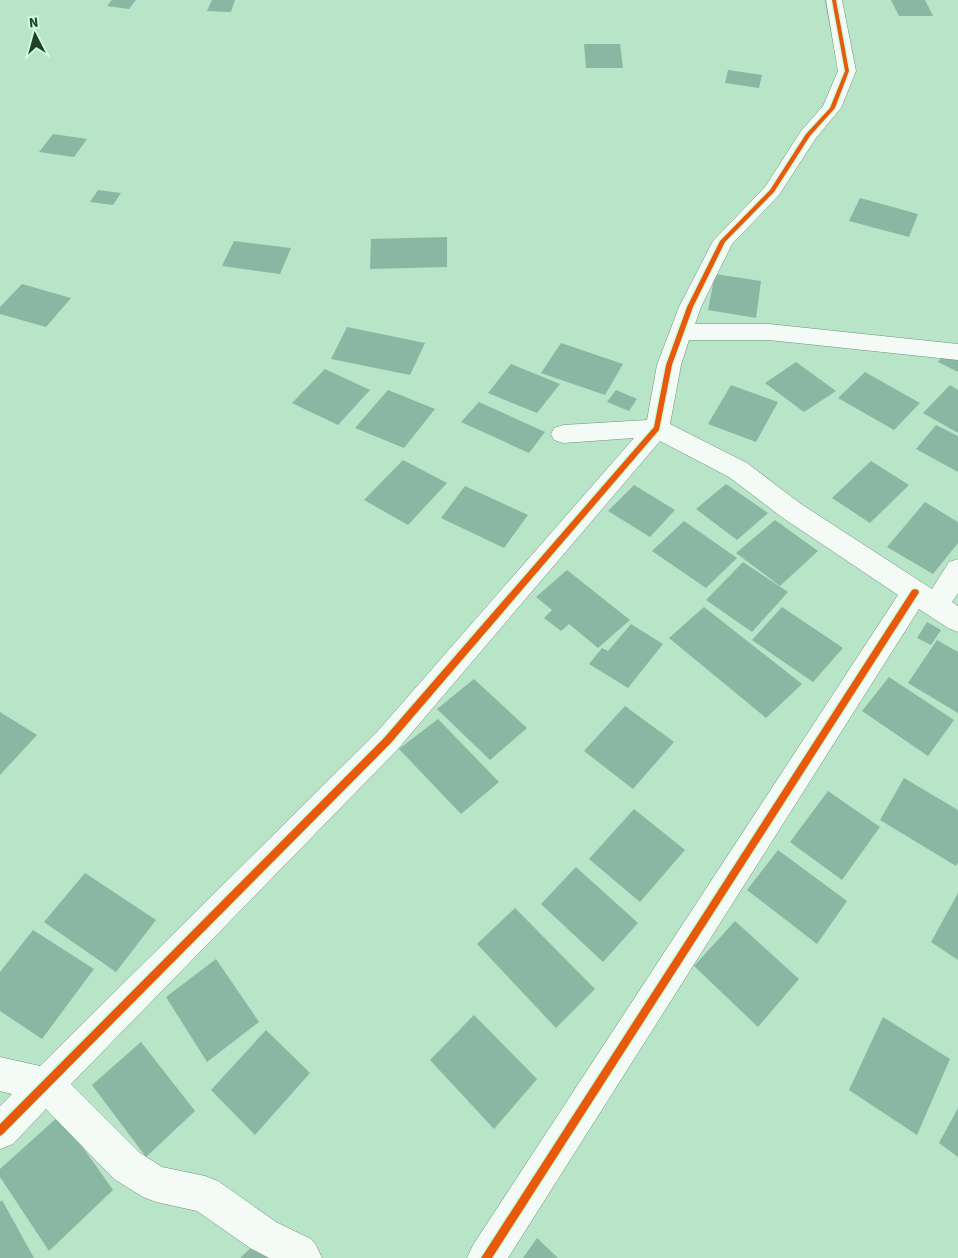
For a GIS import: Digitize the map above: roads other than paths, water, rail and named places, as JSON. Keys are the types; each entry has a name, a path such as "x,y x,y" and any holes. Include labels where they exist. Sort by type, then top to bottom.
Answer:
{"street":[{"path":"0,1131 387,741 657,428 669,365 690,307 723,241 772,191 808,135 832,108 847,71 834,0"},
{"path":"681,332 769,332 958,352"},
{"path":"563,434 657,428 738,470 792,511 958,620"},
{"path":"486,1258 926,599 958,570"},
{"path":"0,1074 47,1084 127,1166 156,1184 205,1194 264,1235 298,1252 303,1258"}]}
